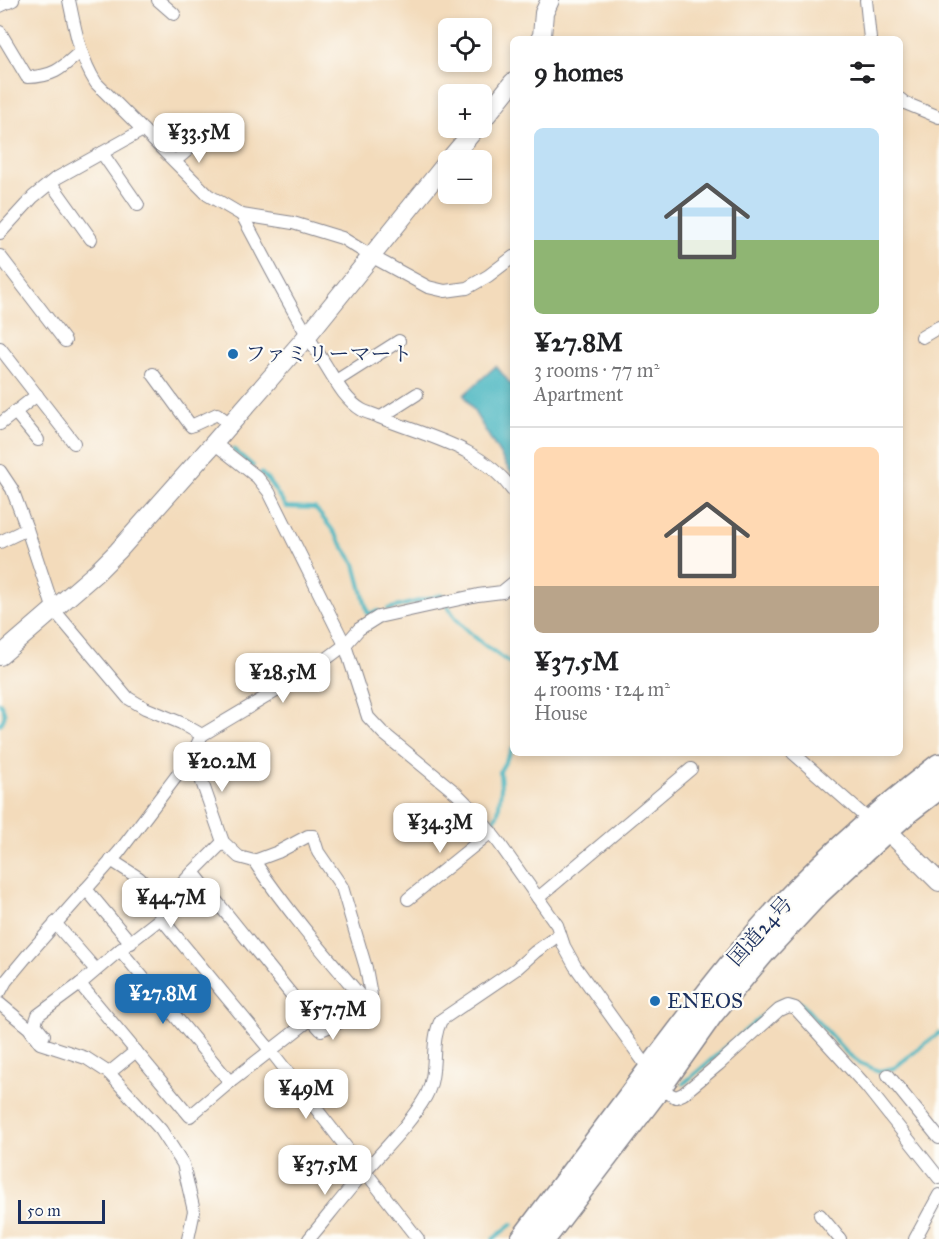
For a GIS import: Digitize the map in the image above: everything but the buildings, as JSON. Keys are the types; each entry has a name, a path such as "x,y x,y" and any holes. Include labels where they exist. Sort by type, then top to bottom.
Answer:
{"highway":[{"name":"国道24号","path":"522,1239 655,1078 878,826 897,797 939,765"},
{"name":"国道24号","path":"878,826 909,811 939,788"},
{"name":"国道24号","path":"544,1239 655,1078"}],"street":[{"path":"0,6 13,0"},
{"path":"69,0 81,51 96,83 208,195 242,215 293,223 342,238 428,287 445,291 467,288 510,259"},
{"path":"158,0 174,14"},
{"path":"866,0 870,36"},
{"path":"542,36 545,4"},
{"path":"0,33 27,77 42,77 59,70 81,51"},
{"path":"492,108 510,86"},
{"path":"903,101 936,112"},
{"path":"175,161 222,121"},
{"path":"0,233 33,197 55,179 143,130"},
{"path":"458,150 468,138"},
{"path":"102,153 138,205"},
{"path":"0,656 96,573 118,551 307,336 438,174"},
{"path":"51,183 91,239"},
{"path":"242,215 307,336 346,396 362,410 453,444 483,461 510,487"},
{"path":"0,256 65,341"},
{"path":"922,338 939,327"},
{"path":"336,381 399,341"},
{"path":"0,348 74,443"},
{"path":"153,374 191,426 217,414 230,424"},
{"path":"381,417 417,394"},
{"path":"0,424 37,395"},
{"path":"15,412 38,440"},
{"path":"214,443 257,477 269,492 345,645 368,717 391,740 456,793 491,832 557,925 575,966 655,1078 669,1094 676,1097 683,1094 779,1010 788,1006 795,1008 866,1086 939,1178"},
{"path":"0,471 12,489 54,610 128,698 202,735"},
{"path":"0,542 27,529"},
{"path":"2,984 111,860 191,757 202,735 313,669 345,645 359,629 378,617 466,597 502,592 510,586"},
{"path":"797,756 895,838 939,882"},
{"path":"191,757 223,842 239,857 254,861 278,852 308,836 313,836 318,852 342,886 366,968 371,995 369,1006 361,1013 321,1030 193,872"},
{"path":"538,898 691,769"},
{"path":"408,899 491,832"},
{"path":"223,842 162,901 159,908 161,918 271,1051 418,1239"},
{"path":"111,860 139,878 162,901"},
{"path":"254,861 274,892 369,1006"},
{"path":"86,889 125,946 230,1082"},
{"path":"55,1048 35,1024 38,1015 161,918"},
{"path":"56,923 96,970"},
{"path":"309,1239 364,1171 392,1141 426,1095 433,1077 436,1030 441,1020 516,969 560,934"},
{"path":"80,984 190,1116 311,1019"},
{"path":"1,1006 29,1028 40,1043 86,1058 109,1073 161,1130 183,1164 194,1211 188,1239"},
{"path":"109,1073 136,1051"},
{"path":"888,1075 939,1138"},
{"path":"915,1239 939,1195"},
{"path":"820,1215 840,1239"}],"water":[{"path":"496,366 510,383 510,471 464,395"}],"waterway":[{"path":"233,449 253,466"},
{"path":"261,473 286,507 315,508 355,564 368,614 378,611"},
{"path":"388,609 442,595 463,626 510,663"},
{"path":"0,703 4,714 4,719 0,724"},
{"path":"492,823 498,813 501,789 500,771 510,753"},
{"path":"683,1084 779,1002 791,999 801,1003 847,1053 860,1063 879,1071 894,1068 939,1033"},
{"path":"493,1239 512,1224"}],"place":[{"name":"ファミリーマート","path":"233,354"},
{"name":"ENEOS","path":"655,1001"}]}
